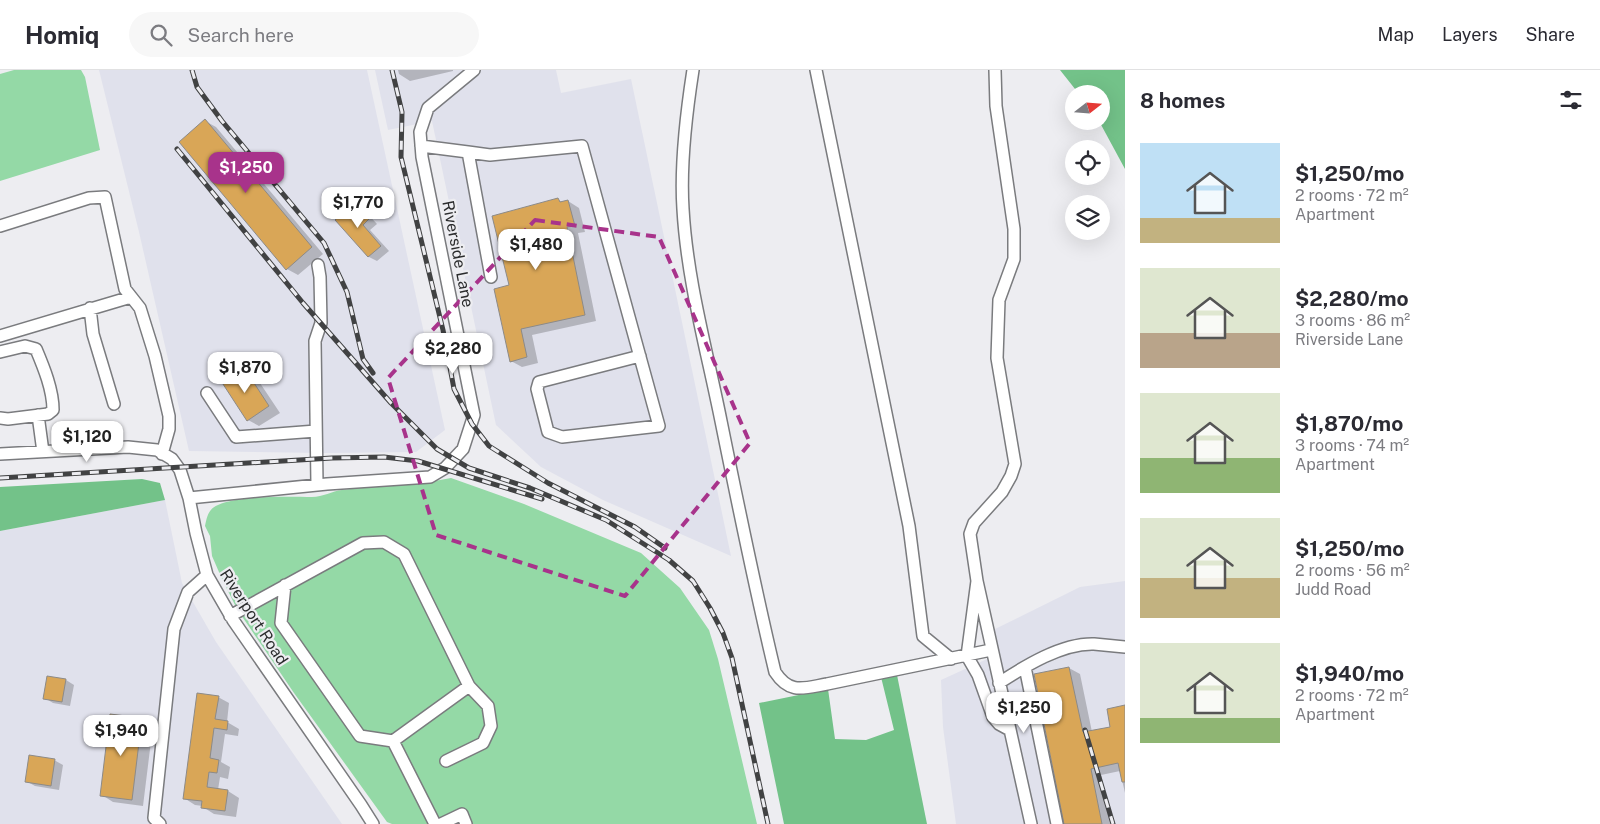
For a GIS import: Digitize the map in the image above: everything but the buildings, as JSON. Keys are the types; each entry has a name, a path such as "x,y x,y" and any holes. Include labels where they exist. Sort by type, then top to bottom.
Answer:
{"street":[{"name":"Riverside Lane","path":"189,498 317,485 430,478 445,468 463,449 474,415 422,157 420,132 428,108 474,70"},
{"path":"693,70 684,156 684,230 753,580 775,672 782,682 792,688 801,688 991,650"},
{"path":"816,70 910,526 923,636 951,659"},
{"path":"995,70 996,106 1014,229 1014,258 999,300 997,358 1015,464 1002,492 974,523 970,534 991,650 1031,824"},
{"path":"421,146 490,155 582,146 640,356 659,426 562,437 548,432 537,389 538,382 640,356"},
{"path":"468,152 491,277"},
{"path":"0,226 89,198 105,197 125,289 140,308 143,316 155,356 169,416 169,429 162,454"},
{"path":"317,485 315,341 321,323 318,265"},
{"path":"0,336 130,297"},
{"path":"90,308 93,334 114,404"},
{"path":"0,352 25,346 36,349 52,395 53,407 53,410 48,414 8,419 0,418"},
{"path":"208,393 236,437 316,431"},
{"path":"38,416 42,452"},
{"name":"Riverport Road","path":"0,454 128,447 157,450 172,460 179,467 189,498 207,575 230,616 373,824"},
{"path":"230,616 362,543 384,542 404,554 469,686 488,706 491,726 483,743 446,761"},
{"path":"160,824 154,818 174,629 188,592 207,575"},
{"path":"977,581 967,656 978,675 994,717 999,724 1010,730"},
{"path":"285,585 281,623 360,736 393,741 469,686"},
{"path":"999,683 1056,651 1092,644 1125,647"},
{"path":"1025,667 1057,824"},
{"path":"393,741 436,824"},
{"path":"441,824 462,814 466,824"}],"highlighted area":[{"path":"535,220 659,237 750,443 625,596 436,535 388,378"}],"shaded area":[{"path":"99,70 367,70 445,430 416,452 189,451 139,232"},
{"path":"375,70 556,70 561,93 631,79 731,556 603,500 541,467 496,425 432,121 388,130"},
{"path":"165,500 182,583 216,642 342,824 0,824 0,531"},
{"path":"1125,581 1125,824 956,824 943,727 941,680 998,654 993,630 1080,587"}],"green space":[{"path":"14,70 81,70 85,77 100,150 0,181 0,74"},
{"path":"1060,70 1125,70 1125,169 1104,130 1110,130 1110,85 1072,85"},
{"path":"451,478 524,504 641,553 680,588 709,630 718,659 757,824 392,824 387,822 294,693 237,609 212,556 210,536 205,526 208,514 212,509 227,502 264,497 316,497 356,488 424,483"},
{"path":"142,479 160,483 165,500 0,531 0,487"},
{"path":"897,675 927,824 784,824 759,703 828,689 835,739 866,740 894,730 881,677"}],"railway":[{"path":"192,70 197,87 222,121 324,243 347,292 363,359 373,373"},
{"path":"392,70 402,112 401,157 443,330 454,389 472,424 489,446 548,483 635,527 665,548"},
{"path":"177,149 303,303 391,403 437,449 469,468 530,488 606,520 669,560 693,581 723,633 732,658 768,824"},
{"path":"0,478 332,458 384,457 418,461 542,499"},
{"path":"1085,730 1113,824"}]}
